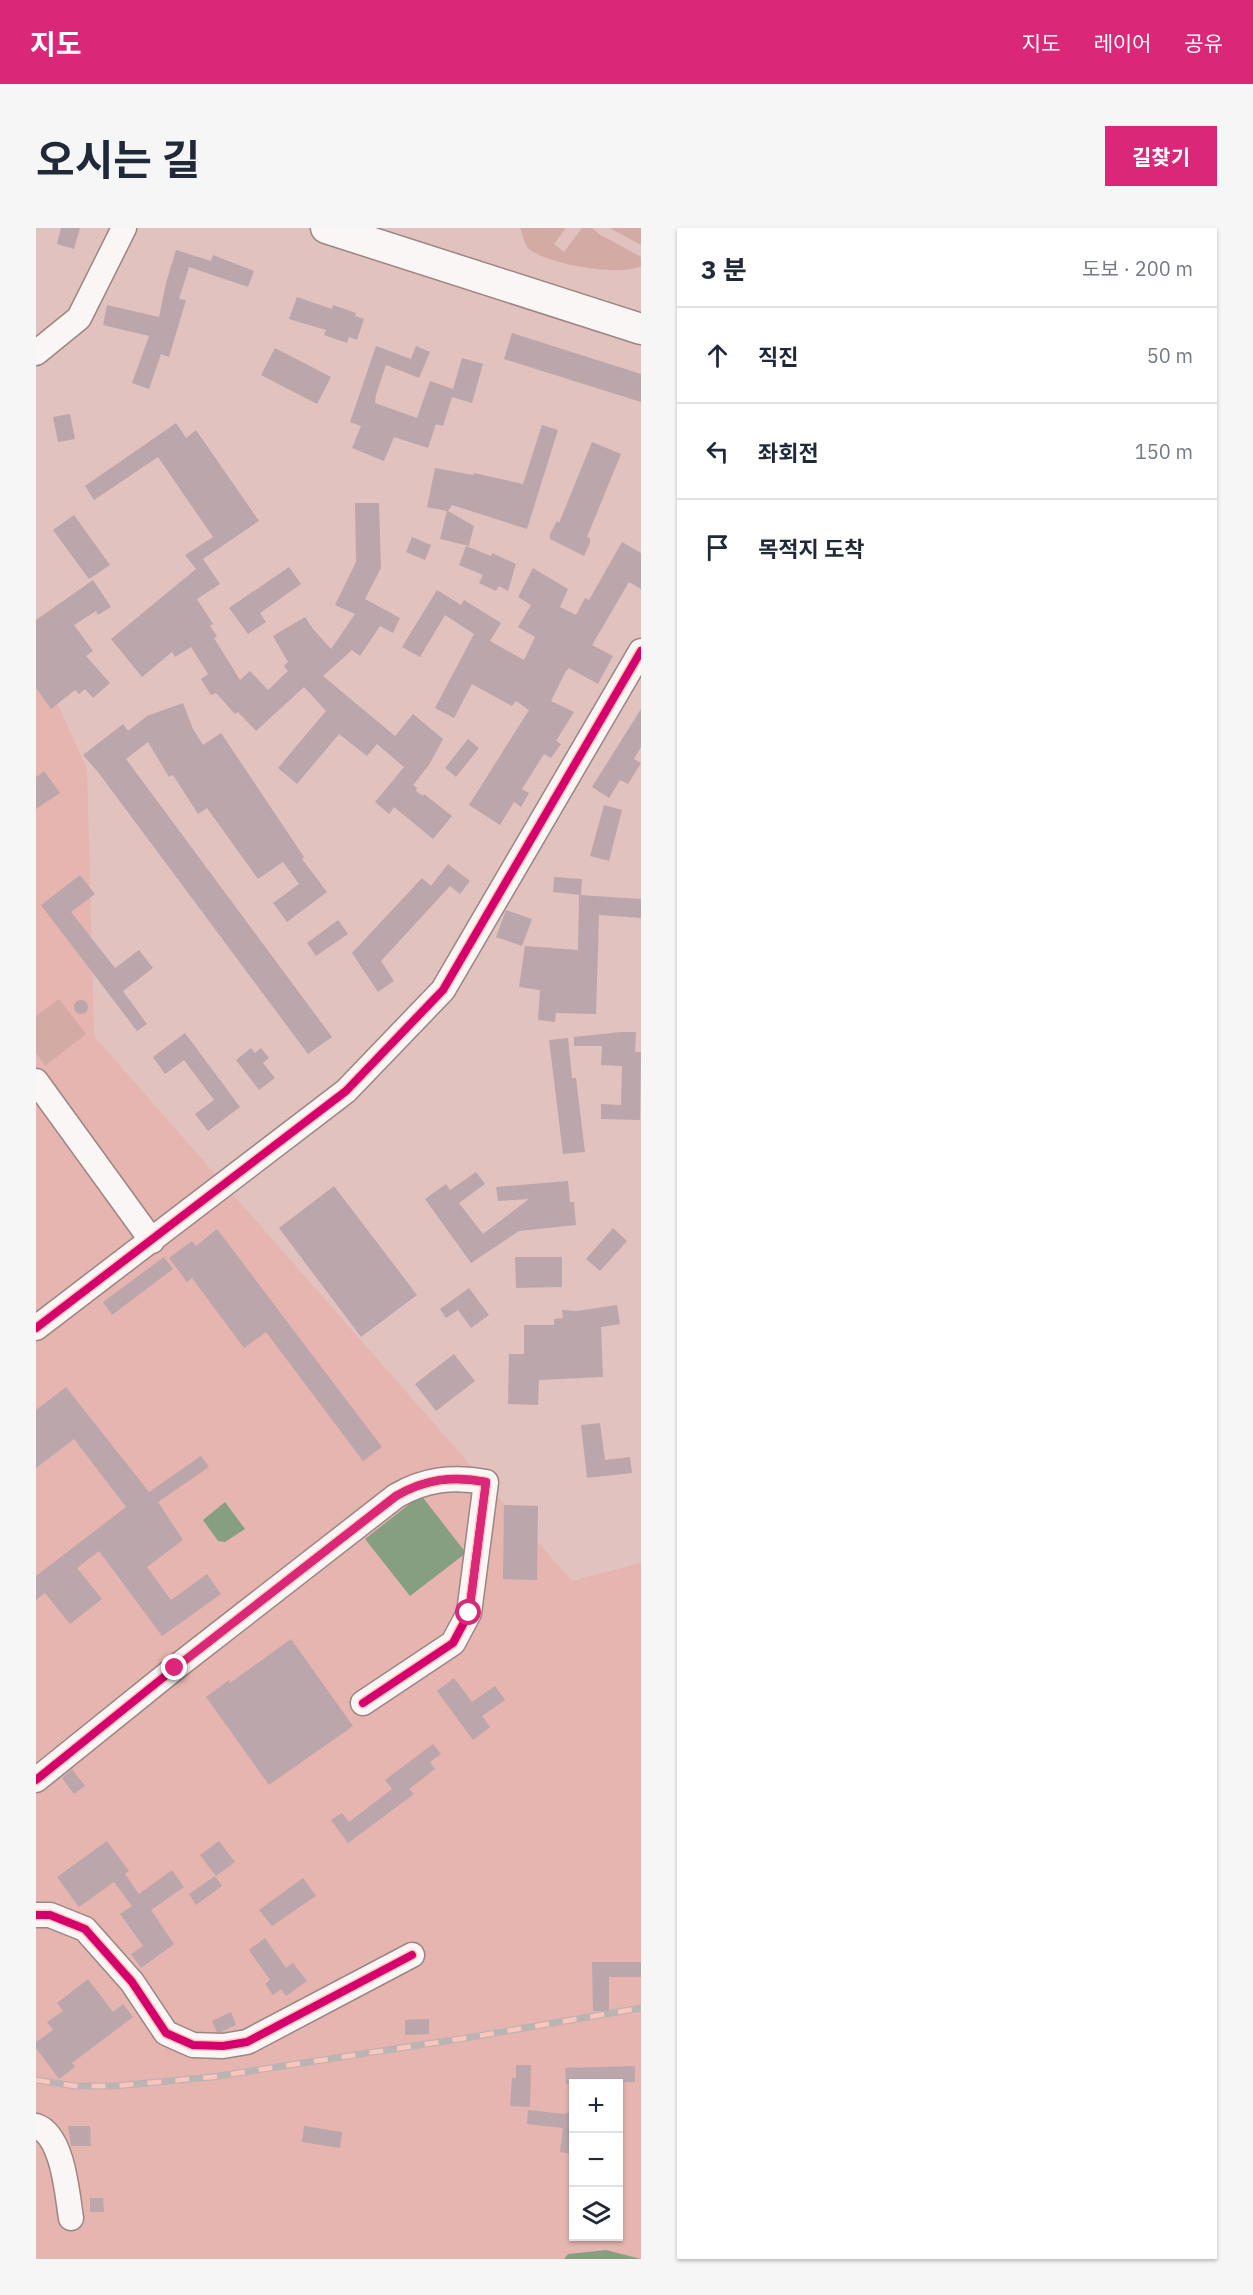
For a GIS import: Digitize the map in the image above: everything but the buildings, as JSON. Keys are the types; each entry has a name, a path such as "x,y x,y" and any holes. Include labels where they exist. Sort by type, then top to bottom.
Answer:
{"main road":[{"path":"326,228 636,326"}],"street":[{"path":"36,353 80,318 124,228"},
{"path":"36,1328 346,1091 443,990 641,651"},
{"path":"36,1081 152,1241"},
{"path":"36,1780 175,1668 396,1496 415,1485 433,1481 469,1479 486,1482 469,1613 453,1643 363,1703"},
{"path":"36,1915 50,1915 85,1929 132,1982 166,2033 193,2045 223,2046 247,2042 412,1955"},
{"path":"36,2126 44,2129 55,2143 66,2184 71,2218"}],"shaded area":[{"path":"520,228 566,228 554,244 564,252 582,228 592,228 641,257 641,266 618,270 602,269 551,260 529,249"},
{"path":"610,228 641,228 641,245"},
{"path":"36,656 87,769 94,1036 572,1581 641,1563 641,2259 606,2250 568,2254 564,2259 36,2259"},
{"path":"59,999 86,1034 45,1066 36,1053 36,1016"},
{"path":"421,1495 466,1553 410,1596 365,1539"},
{"path":"225,1502 245,1529 225,1542 218,1541 203,1520"},
{"path":"606,2250 641,2259 564,2259 568,2254"}],"railway":[{"path":"36,2080 75,2086 114,2086 212,2077 641,2008"}],"cycle path":[{"path":"36,1328 346,1091 443,990 641,651"},
{"path":"36,1780 175,1668 396,1496 407,1490 440,1480 462,1479 486,1482 469,1613 453,1643 363,1703"},
{"path":"36,1915 50,1915 85,1929 132,1982 166,2033 193,2045 223,2046 247,2042 412,1955"}],"route":[{"path":"175,1668 396,1496 415,1485 433,1481 469,1479 486,1482 469,1613"}]}
